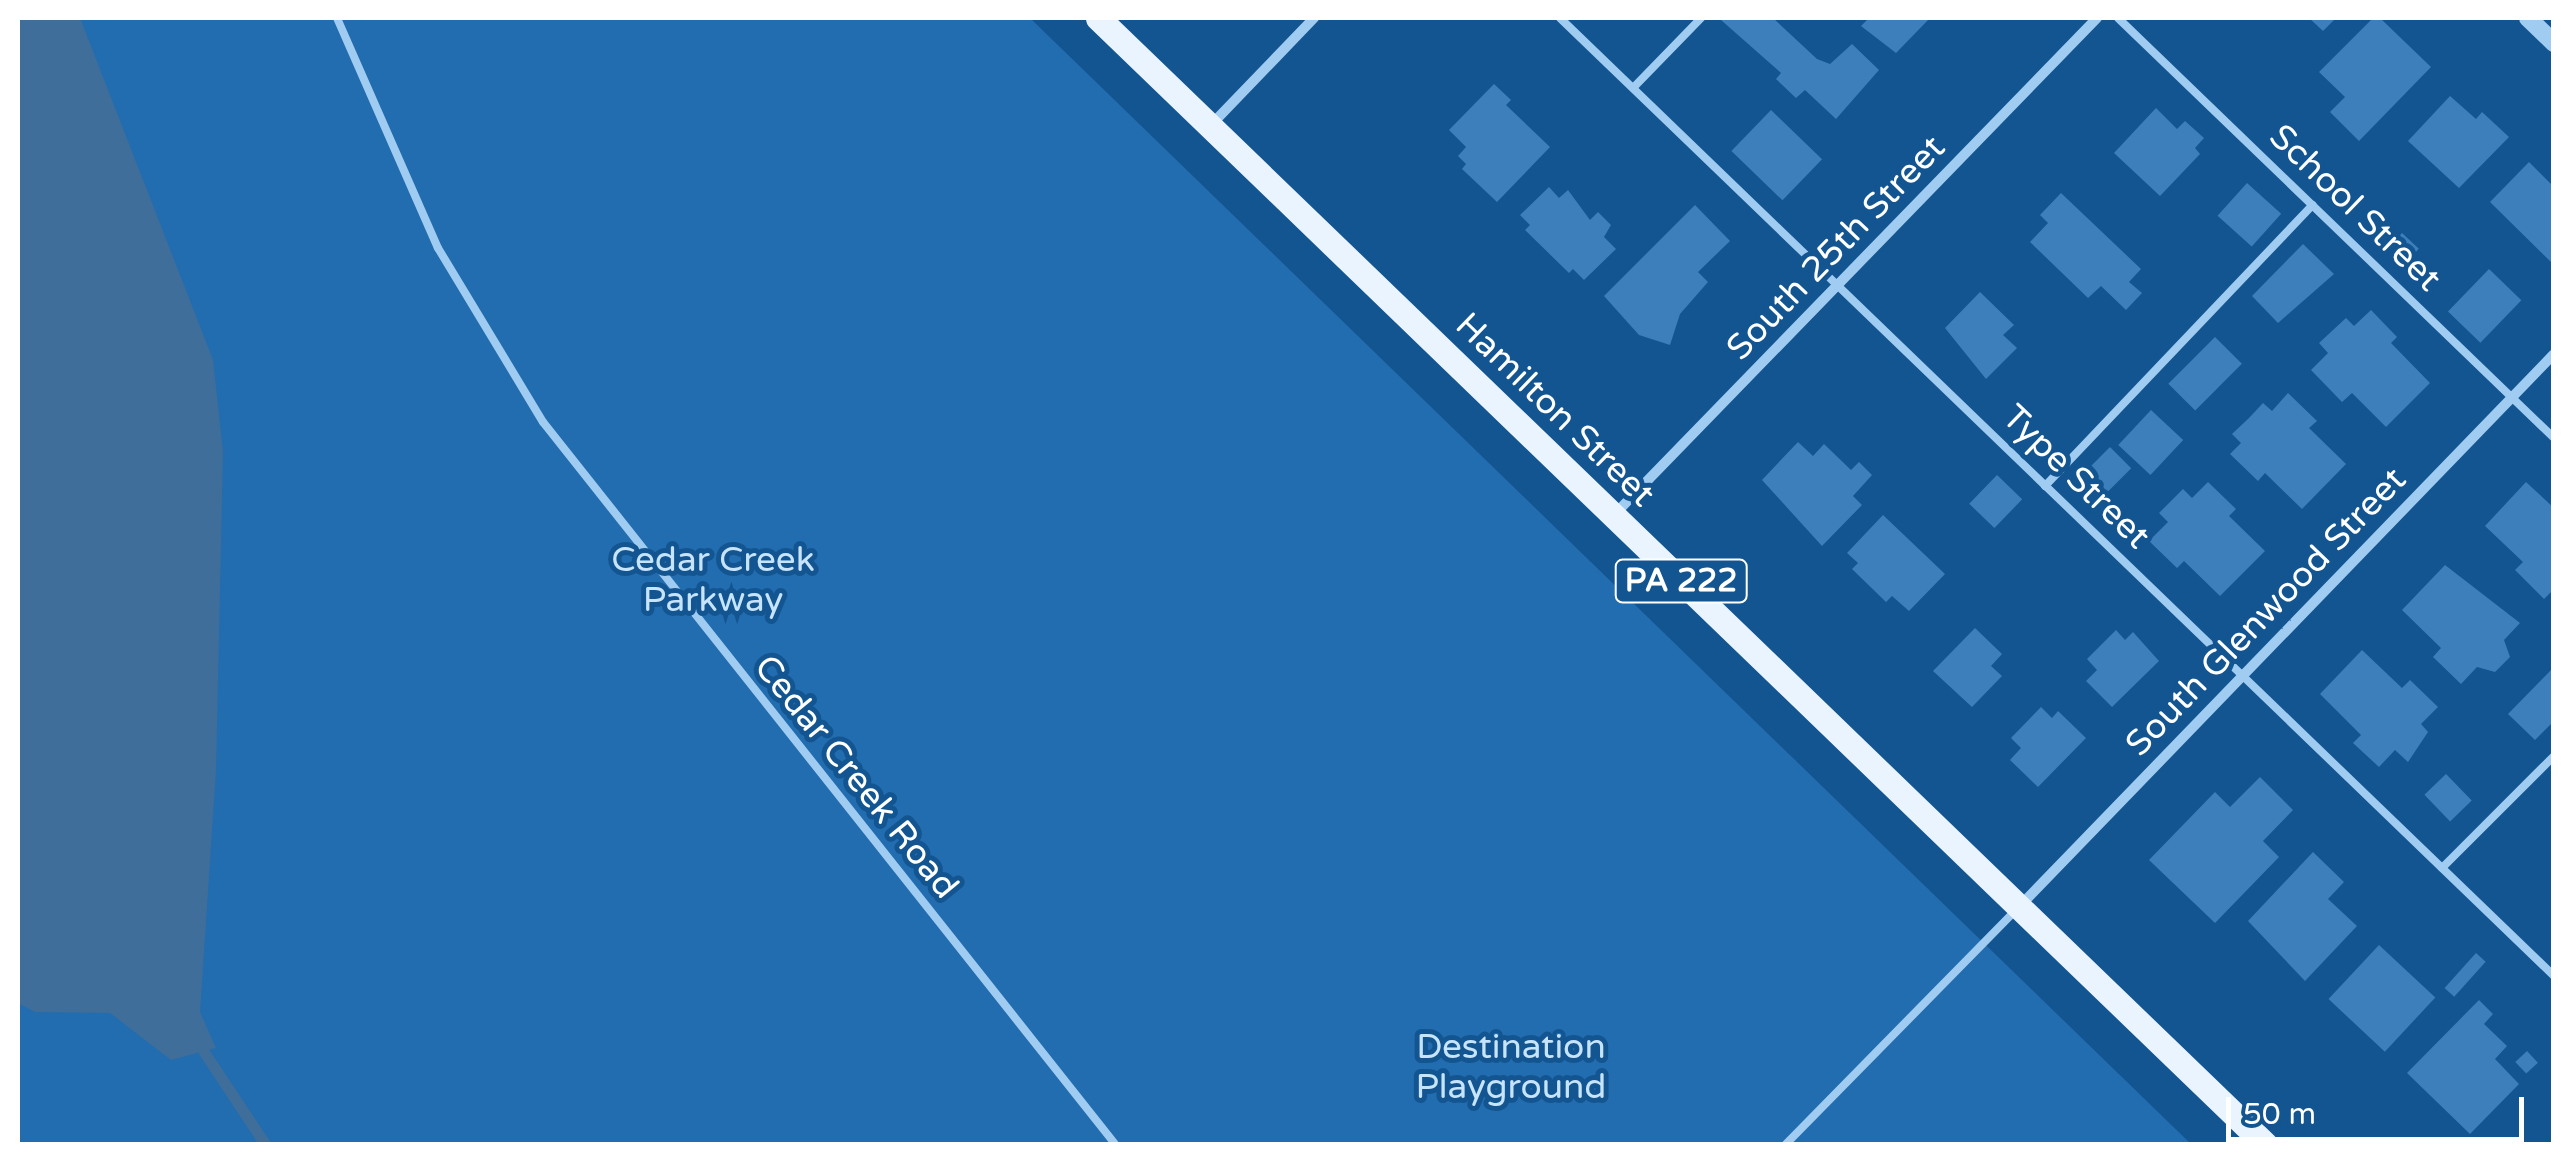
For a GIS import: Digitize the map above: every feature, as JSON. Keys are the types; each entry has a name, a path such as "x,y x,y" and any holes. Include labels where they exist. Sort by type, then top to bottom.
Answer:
{"main road":[{"name":"Hamilton Street","path":"1098,18 2265,1144"}],"street":[{"path":"1210,126 1314,18"},
{"name":"South 25th Street","path":"1614,516 2097,18"},
{"path":"2528,18 2554,43"},
{"name":"South Glenwood Street","path":"2018,908 2554,354"}],"lane":[{"name":"Cedar Creek Road","path":"337,18 438,248 543,422 1115,1144"},
{"name":"Type Street","path":"1560,18 2554,976"},
{"path":"1633,88 1701,18"},
{"name":"School Street","path":"2118,18 2554,438"},
{"path":"2045,486 2313,205"},
{"path":"2442,868 2554,756"},
{"path":"1786,1144 2018,908"}],"green space":[{"name":"Cedar Creek Parkway","path":"18,18 1030,18 2191,1144 18,1144"}],"shaded area":[{"path":"18,18 80,18 213,360 223,452 216,770 200,1012 216,1048 171,1060 110,1013 35,1012 18,1003"}],"building":[{"path":"1773,18 1817,59 1830,64 1852,44 1879,70 1836,119 1805,90 1796,98 1776,79 1781,73 1721,20"},
{"path":"1869,18 1930,18 1896,53 1861,26"},
{"path":"2309,18 2336,18 2323,31"},
{"path":"2373,18 2380,18 2431,67 2359,141 2330,112 2345,97 2319,72"},
{"path":"1494,84 1511,100 1506,105 1550,147 1497,202 1462,169 1466,164 1458,156 1466,147 1449,130"},
{"path":"2450,96 2476,119 2482,112 2509,137 2459,188 2408,141"},
{"path":"2156,108 2177,129 2185,121 2204,138 2195,148 2200,154 2160,196 2114,153"},
{"path":"1771,110 1822,159 1782,200 1731,151"},
{"path":"2529,162 2554,187 2554,265 2490,202"},
{"path":"2247,183 2281,214 2252,246 2218,216"},
{"path":"1549,187 1559,198 1568,190 1590,220 1598,212 1611,225 1604,237 1616,249 1584,280 1573,269 1569,273 1525,230 1530,225 1520,215"},
{"path":"2061,193 2141,269 2129,282 2142,293 2126,310 2101,286 2088,298 2030,242 2048,223 2040,215"},
{"path":"1695,205 1730,241 1698,272 1708,282 1680,314 1670,345 1639,335 1604,296"},
{"path":"2402,233 2419,249 2407,262 2390,246"},
{"path":"2303,244 2334,274 2278,323 2252,296"},
{"path":"2489,269 2521,300 2480,343 2448,311"},
{"path":"1980,292 2014,325 2003,335 2017,348 1986,379 1945,328"},
{"path":"2371,310 2397,337 2391,343 2430,383 2386,427 2352,393 2342,402 2311,370 2328,353 2319,343 2346,318 2354,326"},
{"path":"2215,337 2242,364 2195,411 2168,384"},
{"path":"2288,393 2317,421 2309,428 2346,464 2302,509 2265,473 2258,481 2230,454 2241,443 2232,434 2263,403 2272,411"},
{"path":"2151,410 2183,440 2150,475 2118,445"},
{"path":"1798,442 1813,456 1824,444 1851,470 1859,462 1872,475 1853,496 1862,505 1822,546 1762,480"},
{"path":"2110,447 2131,468 2105,494 2084,473"},
{"path":"1997,475 2022,499 1994,528 1969,504"},
{"path":"2208,482 2236,509 2229,516 2265,551 2220,596 2184,561 2177,568 2149,541 2168,522 2159,513 2183,489 2192,498"},
{"path":"2526,482 2554,508 2554,589 2544,599 2515,570 2523,562 2485,526"},
{"path":"1883,515 1945,574 1909,611 1892,596 1886,602 1852,569 1858,563 1847,553"},
{"path":"2445,565 2520,623 2504,640 2510,657 2495,672 2477,667 2461,684 2433,657 2441,648 2402,610"},
{"path":"1975,628 2002,654 1991,666 2002,676 1972,707 1933,671"},
{"path":"2116,630 2125,640 2133,632 2159,661 2112,707 2086,681 2097,670 2087,659"},
{"path":"2362,650 2402,688 2410,680 2438,707 2421,724 2428,732 2408,762 2395,750 2379,767 2353,743 2361,735 2320,694"},
{"path":"2554,667 2554,721 2535,740 2508,714"},
{"path":"2041,707 2052,718 2058,711 2086,738 2038,787 2010,760 2021,748 2011,738"},
{"path":"2446,774 2472,801 2450,821 2424,795"},
{"path":"2260,777 2293,810 2263,841 2279,857 2215,923 2149,860 2215,792 2230,807"},
{"path":"2313,852 2344,882 2328,899 2357,926 2305,981 2248,921"},
{"path":"2379,945 2435,998 2385,1052 2329,999"},
{"path":"2476,953 2486,962 2454,997 2445,988"},
{"path":"2479,1000 2493,1014 2484,1024 2507,1046 2495,1059 2519,1084 2470,1134 2407,1073"},
{"path":"2527,1051 2538,1063 2526,1074 2515,1062"}],"waterway":[{"path":"204,1052 265,1144"}],"park label":[{"name":"Destination Playground","path":"1511,1067"}]}
